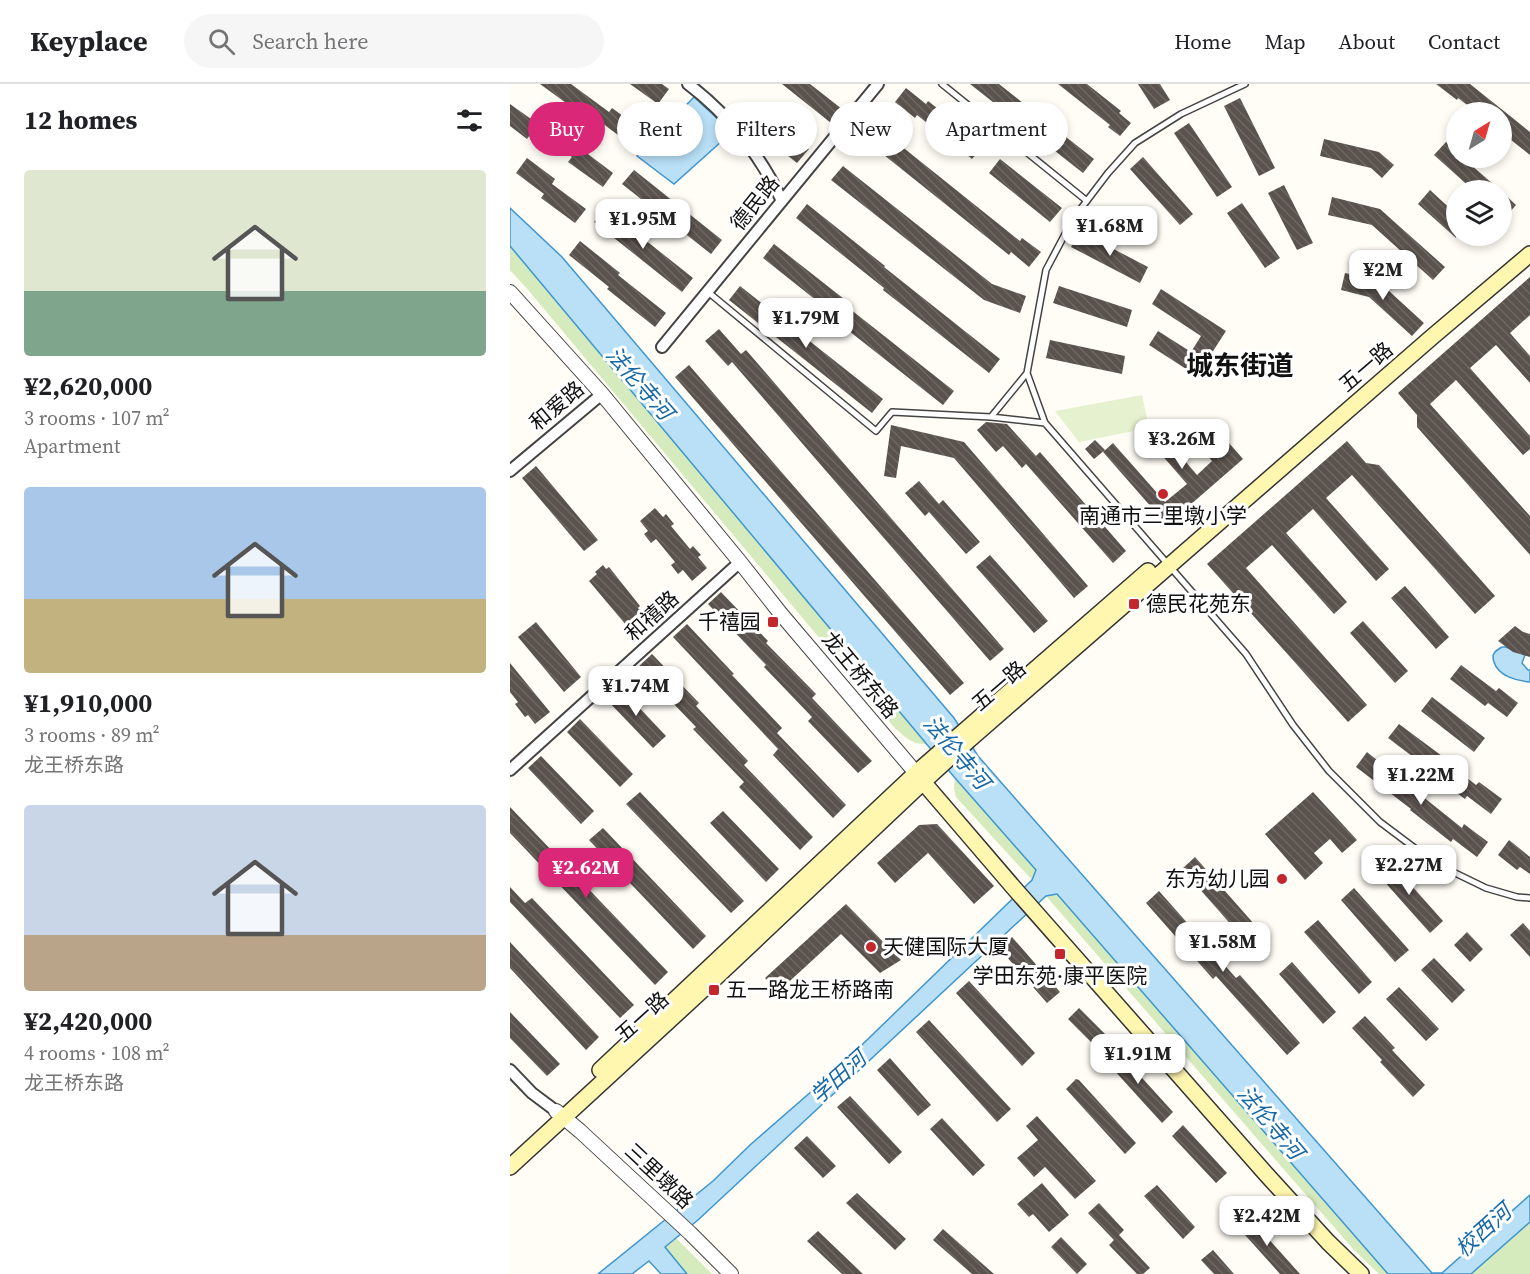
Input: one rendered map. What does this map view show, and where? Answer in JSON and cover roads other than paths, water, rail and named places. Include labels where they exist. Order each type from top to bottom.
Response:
[{"type":"main road","name":"五一路","points":[[510,1167],[560,1114],[919,778],[1530,242]]},
{"type":"main road","name":"五一路","points":[[1166,562],[1530,254]]},
{"type":"main road","name":"龙王桥东路","points":[[919,778],[1258,1165],[1328,1242],[1361,1274]]},
{"type":"main road","name":"五一路","points":[[510,1155],[560,1114]]},
{"type":"main road","name":"龙王桥东路","points":[[1328,1242],[1351,1274]]},
{"type":"street","points":[[688,84],[703,95],[734,128],[763,165],[782,201]]},
{"type":"street","name":"德民路","points":[[662,347],[878,84]]},
{"type":"street","name":"龙王桥东路","points":[[510,292],[602,394],[781,614],[919,778]]},
{"type":"street","name":"和爱路","points":[[510,471],[602,394]]},
{"type":"street","name":"和禧路","points":[[510,770],[740,562]]},
{"type":"street","points":[[510,1070],[532,1093],[560,1114]]},
{"type":"street","name":"三里墩路","points":[[560,1114],[690,1233],[731,1274]]},
{"type":"lane","points":[[942,84],[1087,201]]},
{"type":"lane","points":[[991,417],[1027,373],[1046,270],[1073,219],[1135,143],[1181,114],[1245,84]]},
{"type":"lane","points":[[708,292],[876,431],[892,412],[991,417],[1046,423]]},
{"type":"lane","points":[[1027,373],[1046,423],[1246,654],[1293,725],[1329,771],[1380,822],[1451,872],[1486,888],[1517,897],[1530,898]]},
{"type":"water","points":[[694,97],[699,102],[689,102]]},
{"type":"water","points":[[703,105],[715,116],[715,147],[674,184],[637,156],[703,156]]},
{"type":"water","points":[[510,208],[562,257],[954,718],[978,756],[1432,1273],[1442,1273],[1530,1195],[1530,1222],[1471,1274],[1388,1274],[1057,894],[1046,896],[698,1220],[665,1247],[687,1274],[661,1274],[649,1261],[632,1274],[598,1274],[713,1181],[750,1145],[836,1070],[1032,880],[1036,870],[955,778],[510,246]]},
{"type":"water","points":[[1502,647],[1525,655],[1522,663],[1530,670],[1530,682],[1509,677],[1499,671],[1493,655]]},
{"type":"place","name":"南通市三里墩小学","points":[[1163,494]]},
{"type":"place","name":"德民花苑东","points":[[1134,604]]},
{"type":"place","name":"千禧园","points":[[773,622]]},
{"type":"place","name":"东方幼儿园","points":[[1282,879]]},
{"type":"place","name":"天健国际大厦","points":[[871,947]]},
{"type":"place","name":"学田东苑·康平医院","points":[[1060,954]]},
{"type":"place","name":"五一路龙王桥路南","points":[[714,990]]},
{"type":"district","name":"城东街道","points":[[1240,366]]},
{"type":"water label","name":"法伦寺河","points":[[640,383]]},
{"type":"water label","name":"法伦寺河","points":[[957,752]]},
{"type":"water label","name":"学田河","points":[[838,1077]]},
{"type":"water label","name":"法伦寺河","points":[[1271,1122]]},
{"type":"water label","name":"校西河","points":[[1483,1230]]}]
